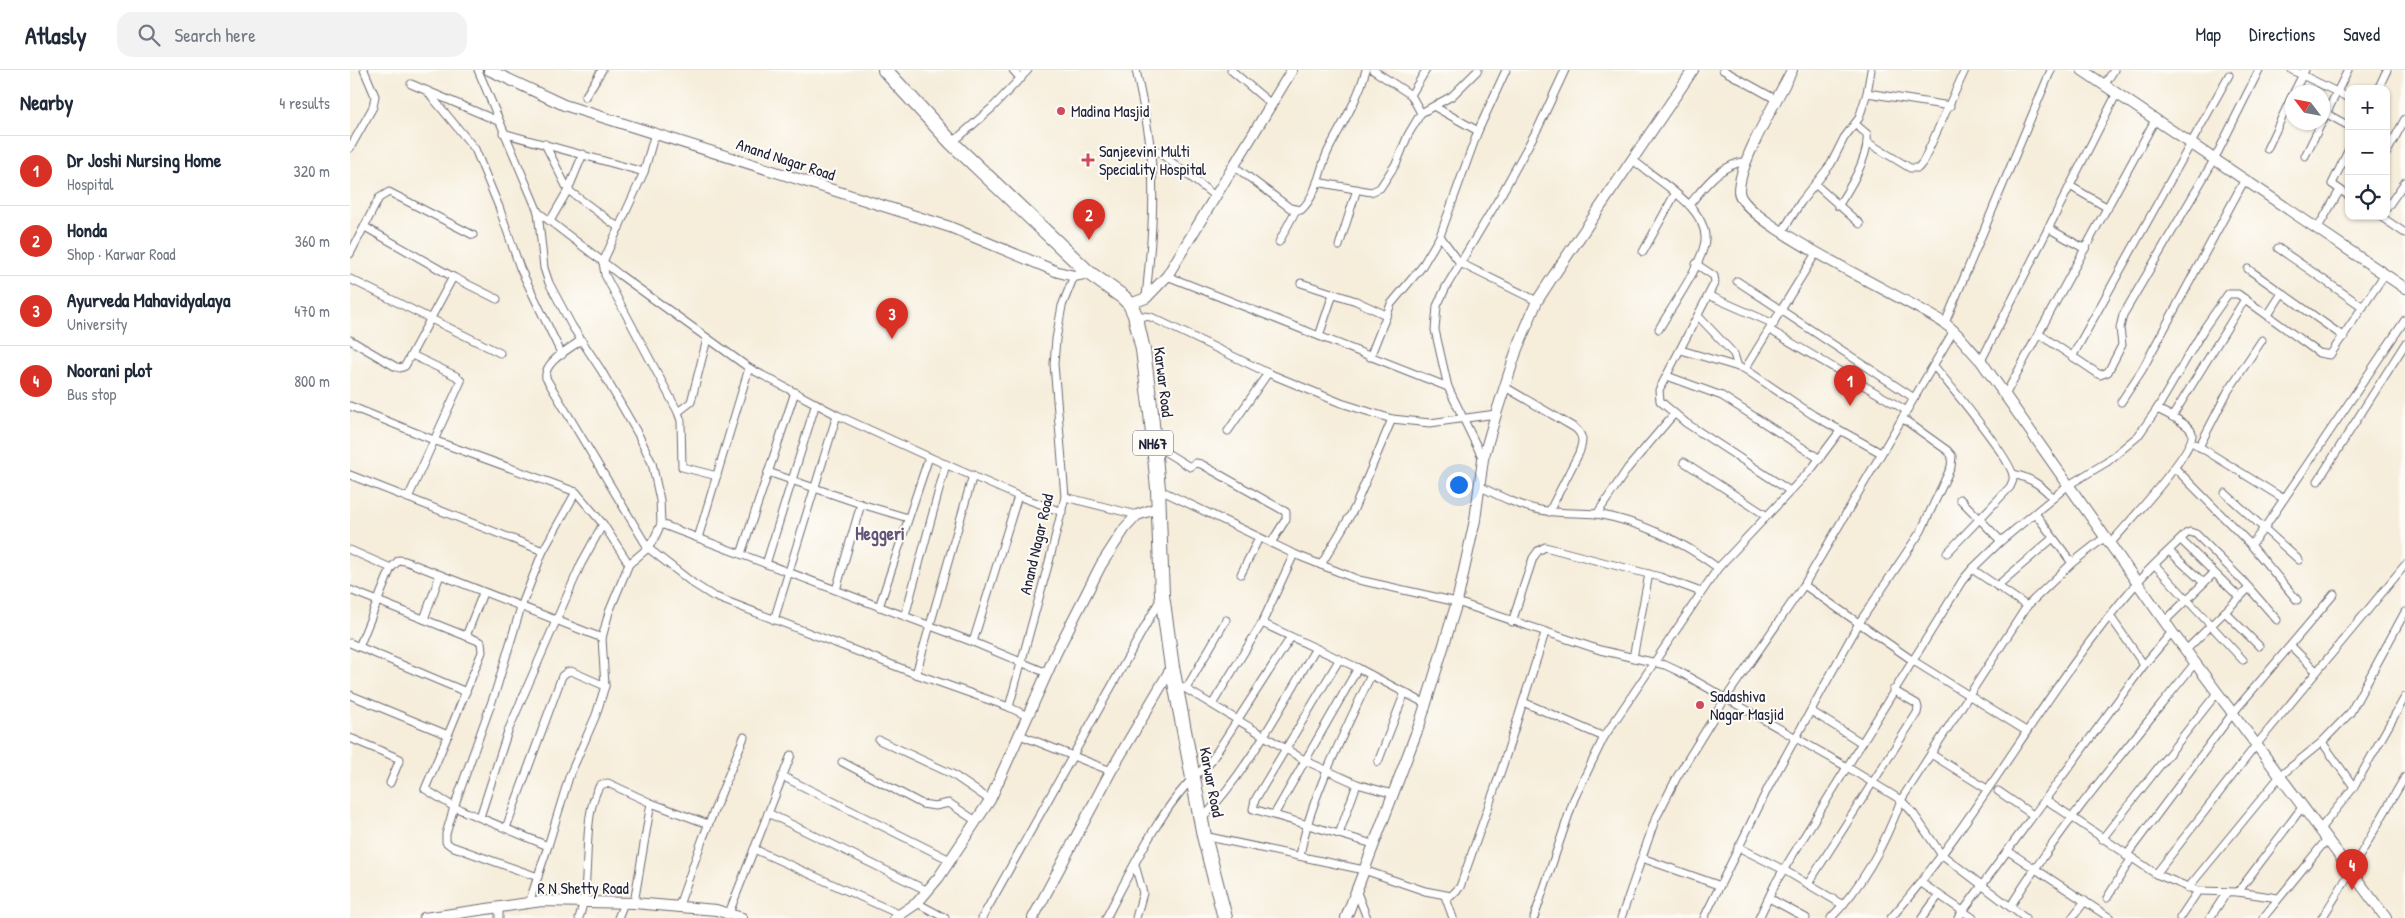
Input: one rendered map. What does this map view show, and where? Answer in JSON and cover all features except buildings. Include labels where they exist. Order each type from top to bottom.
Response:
[{"type":"highway","points":[[885,70],[952,143],[1089,274],[1132,309]]},
{"type":"highway","name":"Karwar Road","points":[[1132,309],[1143,350],[1158,489],[1162,595],[1172,667],[1181,685],[1192,776],[1204,836],[1225,918]]},
{"type":"street","points":[[350,148],[373,106],[375,96],[364,70]]},
{"type":"street","points":[[478,70],[538,212],[544,268],[554,292],[629,418],[652,463],[660,500],[661,524],[645,550],[631,563],[619,584],[602,638],[605,686],[596,715],[569,777],[529,903]]},
{"type":"street","name":"Anand Nagar Road","points":[[489,70],[564,105],[950,227],[1074,276],[1089,274]]},
{"type":"street","points":[[585,97],[602,70]]},
{"type":"street","points":[[1013,70],[1021,79]]},
{"type":"street","points":[[952,143],[993,107],[1028,70]]},
{"type":"street","points":[[1136,70],[1150,145],[1152,204],[1146,298]]},
{"type":"street","points":[[1231,70],[1271,104]]},
{"type":"street","points":[[1291,70],[1167,276],[1146,298],[1132,309],[1268,374],[1341,403],[1392,419],[1430,423],[1496,414]]},
{"type":"street","points":[[1234,166],[1296,210],[1301,210],[1307,205],[1329,150],[1347,119],[1361,89],[1366,70]]},
{"type":"street","points":[[1373,70],[1411,95],[1421,113]]},
{"type":"street","points":[[1411,95],[1426,70]]},
{"type":"street","points":[[1317,182],[1371,192],[1380,188],[1397,162],[1408,135],[1421,113],[1452,96],[1478,70]]},
{"type":"street","points":[[1370,357],[1390,304],[1421,268],[1440,236],[1478,131],[1506,70]]},
{"type":"street","points":[[1483,459],[1448,387],[1434,320],[1437,306],[1460,262],[1501,195],[1539,126],[1566,70]]},
{"type":"street","points":[[1346,918],[1426,704],[1457,602],[1475,520],[1483,459],[1517,350],[1538,301],[1694,70]]},
{"type":"street","points":[[1723,70],[1777,100]]},
{"type":"street","points":[[1792,70],[1747,161],[1740,181],[1739,192],[1741,201],[1782,232],[1816,253],[1945,323],[1981,361],[2004,397],[2172,632],[2386,918]]},
{"type":"street","points":[[1782,232],[1831,164],[1844,138],[1855,124],[1867,93],[1870,70]]},
{"type":"street","points":[[1867,142],[1910,168],[1918,168],[1924,162],[1965,70]]},
{"type":"street","points":[[1945,323],[2051,70]]},
{"type":"street","points":[[2082,70],[2405,288]]},
{"type":"street","points":[[2105,84],[2114,70]]},
{"type":"street","points":[[2038,334],[2100,375],[2108,372],[2122,345],[2120,328],[2123,315],[2214,160],[2259,70]]},
{"type":"street","points":[[2292,70],[2304,72],[2345,96]]},
{"type":"street","points":[[2330,107],[2348,70]]},
{"type":"street","points":[[2380,85],[2387,70]]},
{"type":"street","points":[[2298,85],[2304,72]]},
{"type":"street","points":[[2072,357],[2230,75]]},
{"type":"street","points":[[411,84],[498,121]]},
{"type":"street","points":[[427,91],[475,149],[499,206],[520,268],[562,355]]},
{"type":"street","points":[[1867,93],[1950,106]]},
{"type":"street","points":[[1981,361],[2117,93]]},
{"type":"street","points":[[1435,106],[1478,131]]},
{"type":"street","points":[[2267,149],[2285,111]]},
{"type":"street","points":[[2330,116],[2345,124]]},
{"type":"street","points":[[2390,147],[2405,119]]},
{"type":"street","points":[[2004,397],[2156,120]]},
{"type":"street","points":[[1838,206],[1856,177],[1867,142],[1867,134],[1855,124]]},
{"type":"street","points":[[2305,156],[2319,130]]},
{"type":"street","points":[[503,133],[644,172]]},
{"type":"street","points":[[654,133],[644,172],[603,262],[610,285],[678,412],[681,421],[682,468],[716,476]]},
{"type":"street","points":[[545,144],[568,190],[618,228]]},
{"type":"street","points":[[1150,145],[1216,196]]},
{"type":"street","points":[[550,221],[568,190],[583,154]]},
{"type":"street","points":[[2345,157],[2332,184],[2345,193]]},
{"type":"street","points":[[1633,160],[1689,205],[1700,220],[1704,232],[1705,242],[1696,264],[1659,329]]},
{"type":"street","points":[[1689,205],[1719,171],[1736,162],[1747,161]]},
{"type":"street","points":[[2121,402],[2142,370],[2244,181]]},
{"type":"street","points":[[2390,205],[2402,193],[2405,182]]},
{"type":"street","points":[[1815,184],[1860,224]]},
{"type":"street","points":[[2070,186],[2108,208]]},
{"type":"street","points":[[1339,246],[1357,189]]},
{"type":"street","points":[[2318,229],[2340,190]]},
{"type":"street","points":[[350,254],[379,198],[389,192],[473,236]]},
{"type":"street","points":[[1643,252],[1675,194]]},
{"type":"street","points":[[1279,242],[1296,210]]},
{"type":"street","points":[[538,212],[603,262],[749,368],[837,414],[929,457],[1018,496],[1062,512]]},
{"type":"street","points":[[2386,220],[2405,233]]},
{"type":"street","points":[[365,227],[453,277],[497,298]]},
{"type":"street","points":[[2048,228],[2085,250]]},
{"type":"street","points":[[1440,236],[1460,262],[1538,301]]},
{"type":"street","points":[[2278,248],[2363,307]]},
{"type":"street","points":[[1741,368],[1772,327],[1816,253]]},
{"type":"street","points":[[1696,264],[1715,279],[1710,296],[1659,390],[1658,396],[1660,401],[1674,414],[1790,491]]},
{"type":"street","points":[[2248,269],[2344,336]]},
{"type":"street","points":[[1759,918],[1784,870],[1912,660],[1972,569],[2001,541],[2067,486],[2124,449],[2138,436],[2223,299],[2232,292],[2245,299],[2324,355],[2330,355],[2385,274]]},
{"type":"street","name":"Anand Nagar Road","points":[[1009,707],[1065,497],[1054,364],[1062,306],[1074,276]]},
{"type":"street","points":[[1167,276],[1448,387]]},
{"type":"street","points":[[350,340],[400,368],[405,366],[453,277]]},
{"type":"street","points":[[350,279],[500,353]]},
{"type":"street","points":[[1737,281],[1914,398]]},
{"type":"street","points":[[1301,283],[1356,301],[1386,315]]},
{"type":"street","points":[[2268,315],[2282,293]]},
{"type":"street","points":[[1319,336],[1333,294]]},
{"type":"street","points":[[1710,296],[1772,327],[1907,411]]},
{"type":"street","points":[[2172,417],[2245,299]]},
{"type":"street","points":[[1699,317],[1734,354],[1741,368]]},
{"type":"street","points":[[2251,545],[2265,528],[2405,320]]},
{"type":"street","points":[[1621,918],[1656,820],[1677,777],[1725,699],[1804,585],[1953,332]]},
{"type":"street","points":[[678,412],[687,406],[693,396],[708,339]]},
{"type":"street","points":[[581,340],[547,368],[546,378],[645,550],[713,596],[916,674],[1009,707],[1027,716]]},
{"type":"street","points":[[2199,447],[2228,391],[2262,340]]},
{"type":"street","points":[[2318,481],[2405,344]]},
{"type":"street","points":[[1681,350],[1741,368],[1840,431],[1880,453]]},
{"type":"street","points":[[408,498],[436,441],[461,381],[456,376],[412,354]]},
{"type":"street","points":[[1934,366],[1989,437],[2014,474],[2010,487],[1947,553]]},
{"type":"street","points":[[698,538],[749,368]]},
{"type":"street","points":[[1228,431],[1268,374]]},
{"type":"street","points":[[1667,376],[1729,400],[1820,459]]},
{"type":"street","points":[[1505,387],[1575,428],[1582,436],[1583,442],[1579,453],[1549,512]]},
{"type":"street","points":[[742,554],[795,392]]},
{"type":"street","points":[[766,564],[816,403]]},
{"type":"street","points":[[350,406],[436,441],[576,492],[603,524],[631,563]]},
{"type":"street","points":[[1831,918],[1843,906],[1873,865],[1889,835],[1901,800],[1968,694],[2027,606],[2072,563],[2107,541],[2176,468],[2190,442],[2192,433],[2189,428],[2157,408]]},
{"type":"street","points":[[774,620],[790,573],[837,414]]},
{"type":"street","points":[[1597,514],[1628,468],[1674,414]]},
{"type":"street","points":[[1704,918],[1718,885],[1859,623],[1921,531],[1953,460],[1948,451],[1902,418]]},
{"type":"street","points":[[1321,565],[1354,509],[1392,419]]},
{"type":"street","points":[[1534,918],[1574,799],[1604,737],[1718,568],[1820,459],[1840,431]]},
{"type":"street","points":[[2190,442],[2284,499]]},
{"type":"street","points":[[1153,445],[1190,467],[1196,463],[1201,464],[1286,512],[1286,519],[1271,543]]},
{"type":"street","points":[[879,606],[929,457]]},
{"type":"street","points":[[1684,462],[1767,516]]},
{"type":"street","points":[[905,616],[946,464]]},
{"type":"street","points":[[2176,468],[2251,545],[2297,600]]},
{"type":"street","points":[[768,472],[908,518]]},
{"type":"street","points":[[2014,474],[2037,482],[2053,498]]},
{"type":"street","points":[[350,475],[543,551]]},
{"type":"street","points":[[916,674],[973,475]]},
{"type":"street","points":[[1479,486],[1527,508],[1549,512],[1597,514],[1656,532],[1696,552],[1718,568]]},
{"type":"street","points":[[1158,489],[1294,554],[1359,580],[1457,602],[1544,633],[1678,671],[1847,767],[1901,800],[1913,812],[1941,854],[2025,918]]},
{"type":"street","points":[[538,877],[448,845],[446,834],[496,690],[521,608],[543,551],[576,492]]},
{"type":"street","points":[[2225,493],[2298,560]]},
{"type":"street","points":[[973,642],[1018,496]]},
{"type":"street","points":[[1065,497],[1137,515]]},
{"type":"street","points":[[1960,499],[2001,541]]},
{"type":"street","points":[[836,590],[861,504]]},
{"type":"street","points":[[754,849],[898,917],[917,903],[950,860],[990,800],[1047,673],[1101,565],[1125,528],[1137,515],[1158,508]]},
{"type":"street","points":[[2035,513],[2072,563]]},
{"type":"street","points":[[480,818],[508,731],[556,620],[603,524]]},
{"type":"street","points":[[661,524],[973,642],[1047,673]]},
{"type":"street","points":[[1891,918],[1941,854],[2026,731],[2110,616],[2137,583],[2190,532],[2196,534],[2249,588],[2277,620]]},
{"type":"street","points":[[1241,574],[1259,538]]},
{"type":"street","points":[[1997,586],[2053,538]]},
{"type":"street","points":[[2181,540],[2240,598]]},
{"type":"street","points":[[1512,622],[1534,558],[1538,550],[1545,547],[1649,574],[1701,592]]},
{"type":"street","points":[[350,550],[391,568]]},
{"type":"street","points":[[2169,551],[2204,583]]},
{"type":"street","points":[[1213,703],[1262,623],[1294,554]]},
{"type":"street","points":[[359,647],[391,568],[399,560],[405,560],[521,608],[602,638]]},
{"type":"street","points":[[2155,565],[2243,660]]},
{"type":"street","points":[[2156,874],[2257,744],[2405,565]]},
{"type":"street","points":[[1972,569],[2027,606]]},
{"type":"street","points":[[2165,621],[2214,572]]},
{"type":"street","points":[[1633,658],[1649,574]]},
{"type":"street","points":[[424,619],[440,575]]},
{"type":"street","points":[[1804,585],[1912,660],[2026,731]]},
{"type":"street","points":[[2186,650],[2249,588]]},
{"type":"street","points":[[350,590],[481,642],[483,646],[466,692],[425,789],[454,807],[548,846]]},
{"type":"street","points":[[466,636],[483,592]]},
{"type":"street","points":[[2107,898],[2129,857],[2233,712],[2334,594]]},
{"type":"street","points":[[982,918],[1162,595]]},
{"type":"street","points":[[2225,612],[2259,646]]},
{"type":"street","points":[[2188,888],[2280,776],[2322,742],[2350,713],[2404,614]]},
{"type":"street","points":[[2110,616],[2144,665]]},
{"type":"street","points":[[1226,620],[1181,685],[1213,703],[1238,721],[1286,750],[1327,772],[1357,784],[1393,794]]},
{"type":"street","points":[[1262,623],[1358,668],[1426,704]]},
{"type":"street","points":[[1958,918],[2144,665],[2172,632]]},
{"type":"street","points":[[1204,836],[1364,870],[1445,896],[1451,896],[1460,887],[1523,702],[1544,633]]},
{"type":"street","points":[[1106,918],[1175,797],[1192,776],[1209,764],[1292,637]]},
{"type":"street","points":[[350,643],[466,692]]},
{"type":"street","points":[[2291,646],[2316,671]]},
{"type":"street","points":[[1201,820],[1216,804],[1263,736],[1316,648]]},
{"type":"street","points":[[1339,660],[1253,805],[1256,811],[1373,844]]},
{"type":"street","points":[[2010,907],[2035,867],[2071,817],[2195,663]]},
{"type":"street","points":[[1032,918],[1111,771],[1172,667]]},
{"type":"street","points":[[1274,815],[1358,668]]},
{"type":"street","points":[[506,828],[562,676],[566,672],[571,672],[605,686]]},
{"type":"street","points":[[1300,856],[1308,825],[1327,772],[1371,675]]},
{"type":"street","points":[[1808,884],[1918,708],[1916,704],[1894,690]]},
{"type":"street","points":[[1378,762],[1405,692]]},
{"type":"street","points":[[2102,839],[2217,693]]},
{"type":"street","points":[[350,694],[448,734]]},
{"type":"street","points":[[2320,829],[2354,786],[2405,697]]},
{"type":"street","points":[[1523,702],[1604,737]]},
{"type":"street","points":[[1811,711],[1862,743]]},
{"type":"street","points":[[1020,735],[1071,757],[1111,771]]},
{"type":"street","points":[[678,908],[708,824],[744,737]]},
{"type":"street","points":[[350,738],[400,759],[390,783]]},
{"type":"street","points":[[879,740],[952,774],[990,800]]},
{"type":"street","points":[[2322,742],[2354,786]]},
{"type":"street","points":[[1930,754],[1987,789]]},
{"type":"street","points":[[729,913],[791,755]]},
{"type":"street","points":[[842,762],[922,804],[935,806],[949,803],[976,821]]},
{"type":"street","points":[[782,776],[950,860]]},
{"type":"street","points":[[2322,918],[2352,872],[2373,830],[2405,777]]},
{"type":"street","points":[[579,918],[585,902],[589,830],[600,784],[608,783],[651,803],[708,824]]},
{"type":"street","points":[[1339,834],[1357,784]]},
{"type":"street","points":[[1998,791],[2032,815]]},
{"type":"street","points":[[2044,799],[2156,874],[2188,888],[2198,891],[2238,892],[2278,898]]},
{"type":"street","points":[[618,918],[629,903],[651,803]]},
{"type":"street","points":[[2238,892],[2303,806]]},
{"type":"street","points":[[768,813],[928,891]]},
{"type":"street","points":[[2263,918],[2327,839]]},
{"type":"street","points":[[1738,847],[1784,870],[1843,906]]},
{"type":"street","points":[[2008,850],[2110,918]]},
{"type":"street","points":[[1642,858],[1718,885]]},
{"type":"street","points":[[1135,865],[1143,893],[1136,918]]},
{"type":"street","points":[[1920,882],[1973,918]]},
{"type":"street","points":[[1356,890],[1366,918]]},
{"type":"street","points":[[2180,918],[2198,891]]},
{"type":"street","points":[[2210,918],[2227,892]]},
{"type":"street","points":[[1922,918],[1939,895]]},
{"type":"street","points":[[1445,896],[1453,918]]},
{"type":"street","points":[[1769,898],[1806,918]]},
{"type":"street","name":"R N Shetty Road","points":[[424,918],[542,901],[629,903],[716,910],[742,918]]},
{"type":"street","points":[[2072,918],[2085,901]]},
{"type":"street","points":[[917,903],[936,916],[945,918]]},
{"type":"street","points":[[499,907],[499,918]]},
{"type":"place","name":"Madina Masjid","points":[[1061,111]]},
{"type":"place","name":"Sanjeevini Multi Speciality Hospital","points":[[1088,160]]},
{"type":"place","name":"Honda","points":[[1089,240]]},
{"type":"place","name":"Ayurveda Mahavidyalaya","points":[[892,339]]},
{"type":"place","name":"Dr Joshi Nursing Home","points":[[1850,406]]},
{"type":"place","name":"Sadashiva Nagar Masjid","points":[[1700,705]]},
{"type":"place","name":"Noorani plot","points":[[2352,890]]},
{"type":"district","name":"Heggeri","points":[[880,533]]}]
